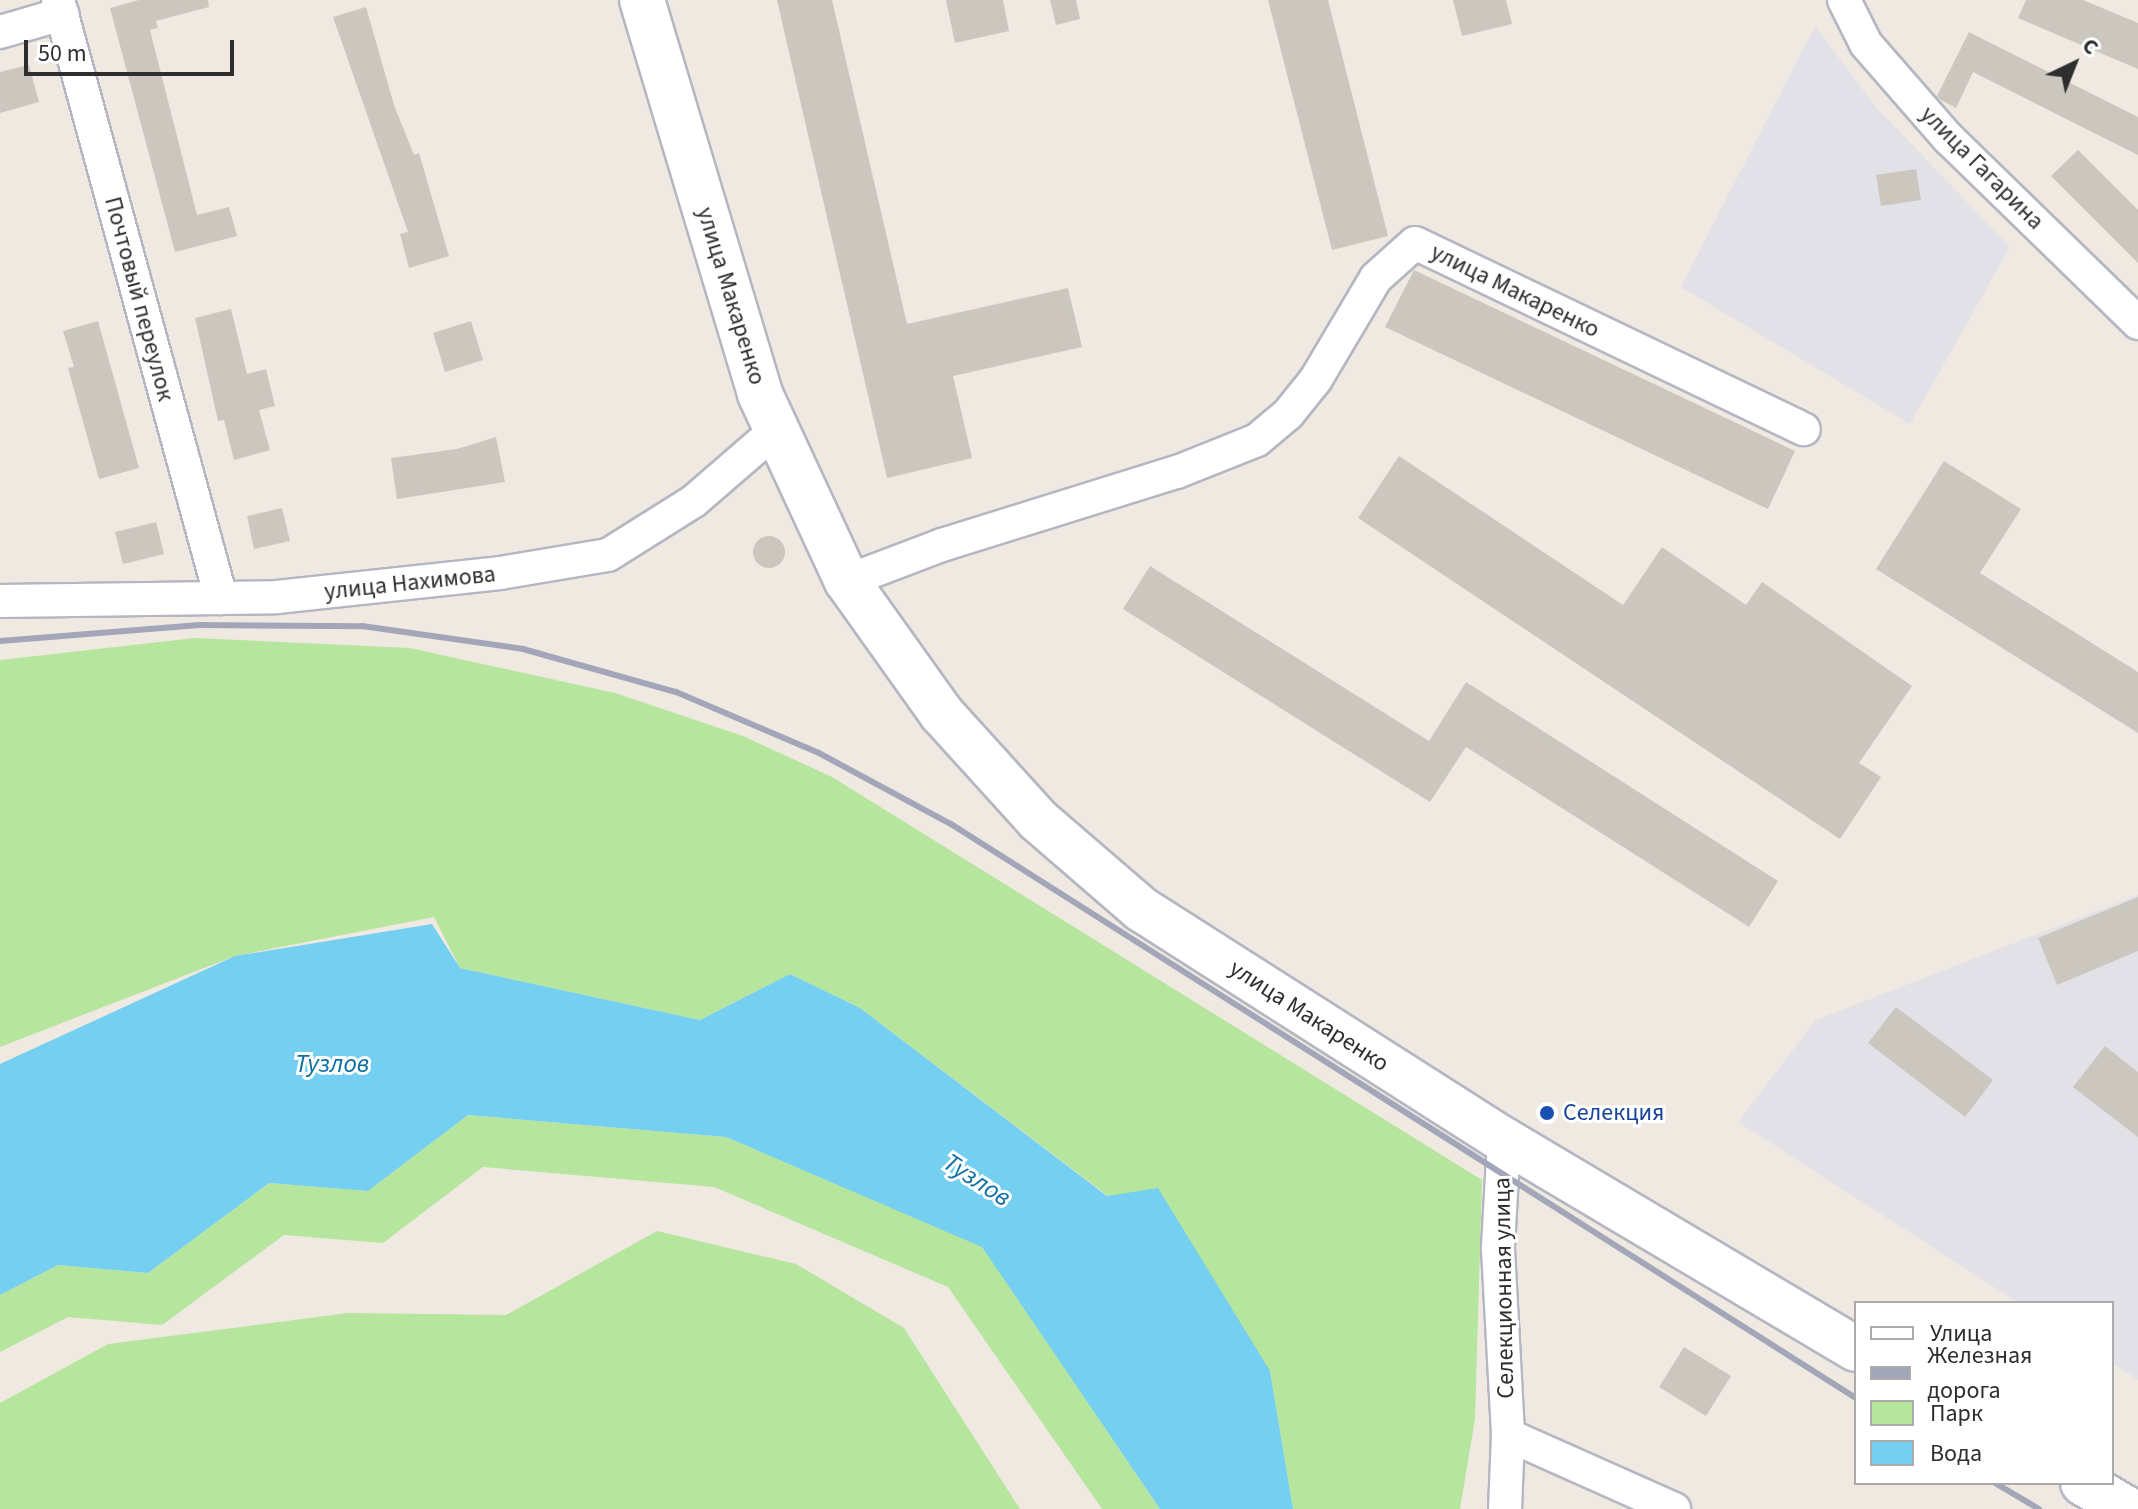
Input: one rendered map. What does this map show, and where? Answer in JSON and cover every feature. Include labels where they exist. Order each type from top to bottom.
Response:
[{"type":"main road","name":"улица Макаренко","points":[[642,0],[760,394],[847,581],[942,714],[1038,820],[1141,909],[1504,1140],[1854,1348]]},
{"type":"main road","points":[[2086,1485],[2127,1509]]},
{"type":"street","name":"улица Гагарина","points":[[1844,0],[1866,44],[1949,139],[2138,323]]},
{"type":"street","points":[[0,32],[60,7]]},
{"type":"street","name":"Почтовый переулок","points":[[60,7],[221,598]]},
{"type":"street","name":"улица Макаренко","points":[[847,581],[942,545],[1177,472],[1257,440],[1288,414],[1316,379],[1376,278],[1415,243],[1804,429]]},
{"type":"street","name":"улица Нахимова","points":[[0,601],[277,597],[500,573],[608,555],[694,501],[776,430]]},
{"type":"street","name":"Селекционная улица","points":[[1504,1140],[1498,1249],[1508,1435],[1505,1509]]},
{"type":"street","points":[[1508,1435],[1674,1509]]},
{"type":"shaded area","points":[[1815,26],[1874,105],[2010,247],[1910,424],[1681,287]]},
{"type":"shaded area","points":[[2138,895],[2138,1380],[2114,1364],[2114,1301],[2016,1301],[1738,1122],[1816,1020]]},
{"type":"green space","points":[[195,638],[410,648],[615,693],[743,736],[832,777],[1482,1180],[1475,1419],[1460,1509],[1293,1509],[1270,1371],[1108,1196],[860,1008],[790,974],[700,1020],[460,968],[434,917],[235,956],[0,1047],[0,660]]},
{"type":"green space","points":[[468,1115],[726,1137],[982,1246],[1160,1509],[1102,1509],[948,1287],[714,1187],[483,1167],[383,1243],[284,1235],[162,1325],[68,1317],[0,1352],[0,1295],[58,1265],[148,1273],[269,1183],[368,1191]]},
{"type":"green space","points":[[657,1231],[796,1264],[904,1328],[1020,1509],[0,1509],[0,1403],[108,1344],[348,1313],[506,1315]]},
{"type":"water","name":"Тузлов","points":[[432,924],[460,968],[700,1020],[790,974],[860,1008],[1107,1196],[1158,1188],[1270,1371],[1293,1509],[1160,1509],[982,1247],[726,1137],[468,1115],[368,1191],[269,1183],[148,1273],[58,1265],[0,1295],[0,1064],[235,956]]},
{"type":"building","points":[[139,0],[208,0],[209,7],[156,21],[158,28],[150,30],[197,215],[229,207],[237,236],[175,252],[110,8]]},
{"type":"building","points":[[777,0],[832,0],[907,324],[1068,288],[1082,347],[953,376],[972,458],[887,478]]},
{"type":"building","points":[[946,0],[1003,0],[1009,31],[955,43]]},
{"type":"building","points":[[1050,0],[1076,0],[1080,19],[1056,25]]},
{"type":"building","points":[[1268,0],[1328,0],[1388,236],[1332,250]]},
{"type":"building","points":[[1453,0],[1506,0],[1512,24],[1462,36]]},
{"type":"building","points":[[2026,0],[2083,0],[2138,23],[2138,69],[2018,18]]},
{"type":"building","points":[[366,7],[394,105],[414,155],[419,153],[449,256],[409,268],[400,234],[408,232],[333,17]]},
{"type":"building","points":[[1969,32],[2138,117],[2138,155],[1973,72],[1956,108],[1941,100],[1937,96]]},
{"type":"building","points":[[29,65],[39,102],[0,113],[0,72]]},
{"type":"building","points":[[2078,150],[2138,210],[2138,263],[2051,176]]},
{"type":"building","points":[[1916,169],[1921,200],[1881,206],[1876,175]]},
{"type":"building","points":[[1414,270],[1795,451],[1768,509],[1385,327]]},
{"type":"building","points":[[231,309],[247,374],[266,369],[275,406],[259,410],[270,450],[234,460],[224,420],[218,421],[195,318]]},
{"type":"building","points":[[98,321],[139,468],[99,479],[68,368],[74,367],[63,331]]},
{"type":"building","points":[[471,321],[483,360],[445,372],[433,333]]},
{"type":"building","points":[[496,437],[505,482],[397,499],[391,458],[457,449]]},
{"type":"building","points":[[1399,456],[1623,605],[1662,547],[1746,605],[1762,582],[1912,686],[1859,763],[1881,777],[1840,839],[1358,518]]},
{"type":"building","points":[[1944,461],[2021,509],[1980,573],[2138,672],[2138,733],[1876,569]]},
{"type":"building","points":[[282,508],[290,541],[254,549],[247,516]]},
{"type":"building","points":[[156,522],[164,554],[123,564],[115,532]]},
{"type":"building","points":[[769,536],[781,540],[785,552],[781,564],[769,568],[757,564],[753,552],[757,540]]},
{"type":"building","points":[[1150,566],[1429,741],[1466,682],[1778,881],[1749,927],[1466,747],[1430,802],[1123,609]]},
{"type":"building","points":[[2138,897],[2138,951],[2057,985],[2038,938]]},
{"type":"building","points":[[1896,1007],[1993,1080],[1965,1117],[1868,1043]]},
{"type":"building","points":[[2105,1046],[2138,1072],[2138,1137],[2073,1087]]},
{"type":"building","points":[[1684,1347],[1731,1376],[1706,1416],[1659,1387]]},
{"type":"railway","points":[[0,641],[199,625],[362,626],[523,649],[676,692],[819,753],[951,824],[1854,1397]]},
{"type":"railway","points":[[1998,1485],[2039,1509]]},
{"type":"place","name":"Селекция","points":[[1547,1113]]}]
